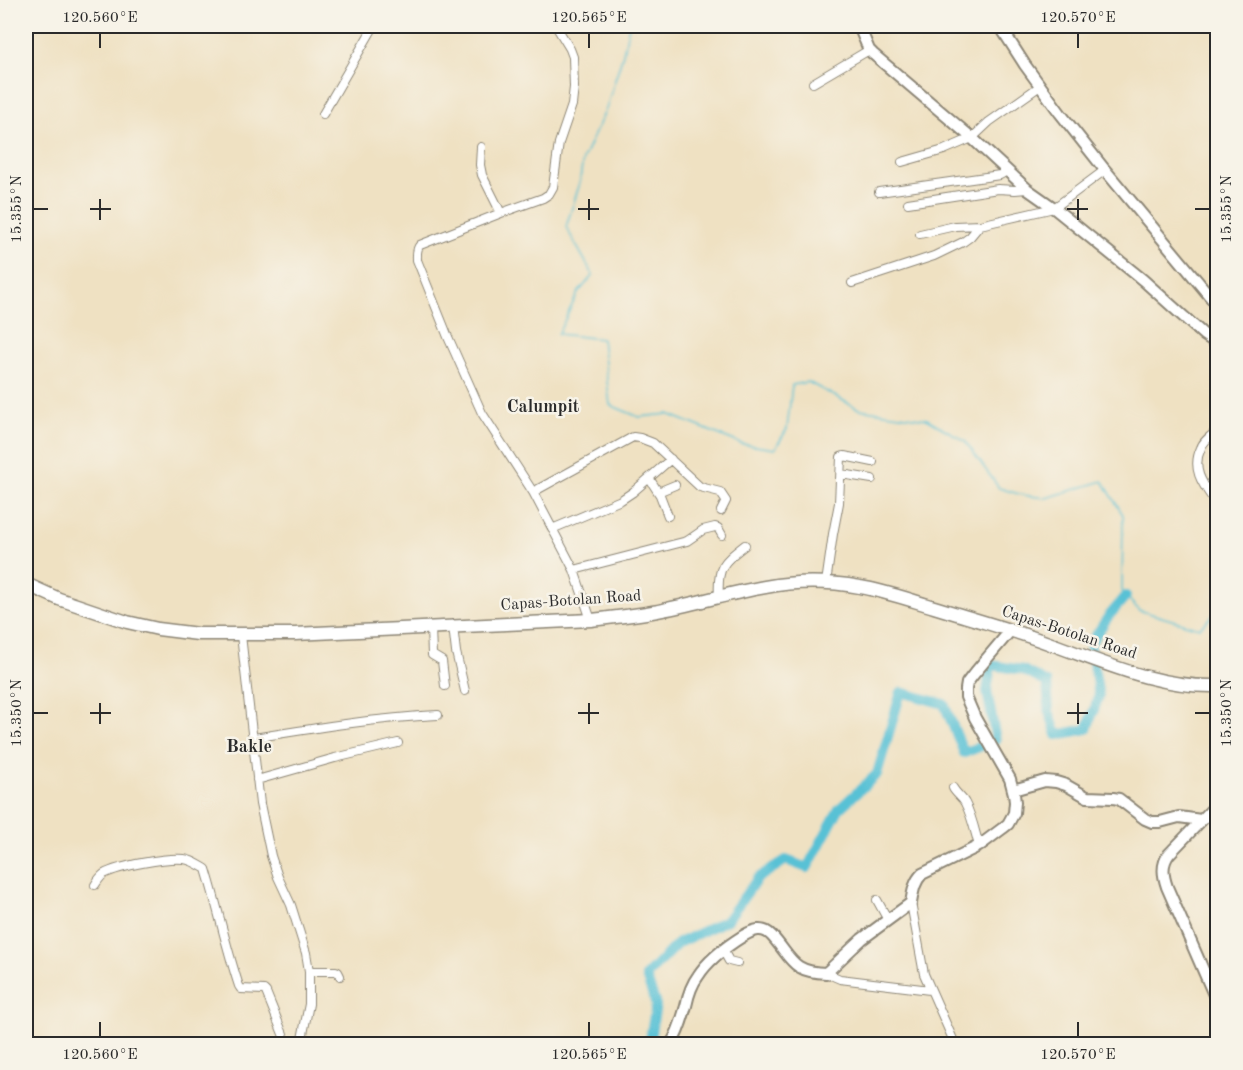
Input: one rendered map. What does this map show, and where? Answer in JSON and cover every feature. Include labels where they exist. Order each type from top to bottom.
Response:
[{"type":"main road","name":"Capas-Botolan Road","points":[[26,584],[59,599],[127,622],[198,634],[241,635],[591,620],[661,610],[766,586],[826,583],[863,587],[1168,682],[1218,686]]},
{"type":"street","points":[[323,114],[374,26]]},
{"type":"street","points":[[556,26],[573,57],[574,87],[572,105],[560,143],[553,187],[549,194],[420,245],[417,260],[482,412],[533,492],[574,570],[591,620]]},
{"type":"street","points":[[859,26],[869,50],[972,138],[1027,189],[1143,280],[1218,344]]},
{"type":"street","points":[[907,26],[910,29],[918,26]]},
{"type":"street","points":[[1000,26],[1040,86],[1105,170],[1218,306]]},
{"type":"street","points":[[813,83],[869,50]]},
{"type":"street","points":[[902,162],[944,150],[972,138],[989,122],[1040,86]]},
{"type":"street","points":[[481,147],[482,175],[501,213]]},
{"type":"street","points":[[920,234],[956,226],[980,225],[1054,208],[1105,170]]},
{"type":"street","points":[[879,192],[1000,175],[1006,171]]},
{"type":"street","points":[[908,203],[998,189],[1027,189]]},
{"type":"street","points":[[852,283],[934,256],[963,242],[980,225]]},
{"type":"street","points":[[1218,430],[1201,446],[1197,467],[1200,479],[1218,506]]},
{"type":"street","points":[[533,492],[633,437],[653,443],[700,487],[720,492],[726,501],[721,510]]},
{"type":"street","points":[[826,583],[839,503],[843,456],[873,462]]},
{"type":"street","points":[[552,529],[621,500],[671,459]]},
{"type":"street","points":[[841,474],[872,479]]},
{"type":"street","points":[[649,478],[668,516]]},
{"type":"street","points":[[658,492],[675,484]]},
{"type":"street","points":[[574,570],[687,541],[703,530],[715,526],[722,536]]},
{"type":"street","points":[[719,597],[718,581],[724,563],[729,556],[745,545]]},
{"type":"street","points":[[453,626],[456,652],[465,690]]},
{"type":"street","points":[[431,627],[432,655],[442,661],[445,686]]},
{"type":"street","points":[[955,1044],[924,974],[911,903],[915,884],[922,873],[979,846],[1003,828],[1012,818],[1015,802],[1010,779],[987,740],[966,697],[967,683],[1010,631]]},
{"type":"street","points":[[241,635],[260,804],[272,856],[291,905],[306,953],[309,971],[309,1004],[301,1044]]},
{"type":"street","points":[[253,738],[380,719],[438,715]]},
{"type":"street","points":[[257,780],[398,743]]},
{"type":"street","points":[[1013,790],[1045,782],[1056,782],[1087,797],[1119,800],[1152,822],[1179,817],[1201,820]]},
{"type":"street","points":[[953,788],[966,804],[979,846]]},
{"type":"street","points":[[1218,803],[1163,865],[1163,875],[1169,893],[1218,1004]]},
{"type":"street","points":[[95,885],[106,873],[167,859],[186,859],[206,869],[239,986],[241,989],[266,992],[286,1044]]},
{"type":"street","points":[[877,900],[888,920]]},
{"type":"street","points":[[826,973],[862,939],[911,903]]},
{"type":"street","points":[[671,1044],[678,1031],[695,980],[723,950],[755,930],[763,930],[770,934],[786,955],[802,969],[826,973],[840,979],[930,990]]},
{"type":"street","points":[[723,950],[729,962],[737,963]]},
{"type":"street","points":[[309,971],[336,971],[340,976]]},
{"type":"waterway","points":[[26,26],[48,26]]},
{"type":"waterway","points":[[629,26],[606,109],[583,159],[579,186],[566,227],[593,275],[578,293],[558,334],[602,339],[610,405],[639,417],[668,414],[742,444],[775,449],[787,429],[792,385],[808,382],[859,409],[927,419],[965,441],[999,488],[1022,495],[1046,498],[1103,481],[1123,515],[1122,591],[1138,610],[1199,628],[1218,611]]},
{"type":"waterway","points":[[649,1044],[656,1005],[646,976],[678,943],[727,920],[758,878],[786,860],[807,868],[839,809],[877,774],[901,692],[944,704],[964,753],[996,740],[987,691],[991,665],[1023,670],[1047,683],[1049,711],[1057,735],[1087,729],[1099,696],[1090,644],[1126,596]]},
{"type":"district","name":"Calumpit","points":[[543,407]]},
{"type":"district","name":"Bakle","points":[[249,747]]}]
